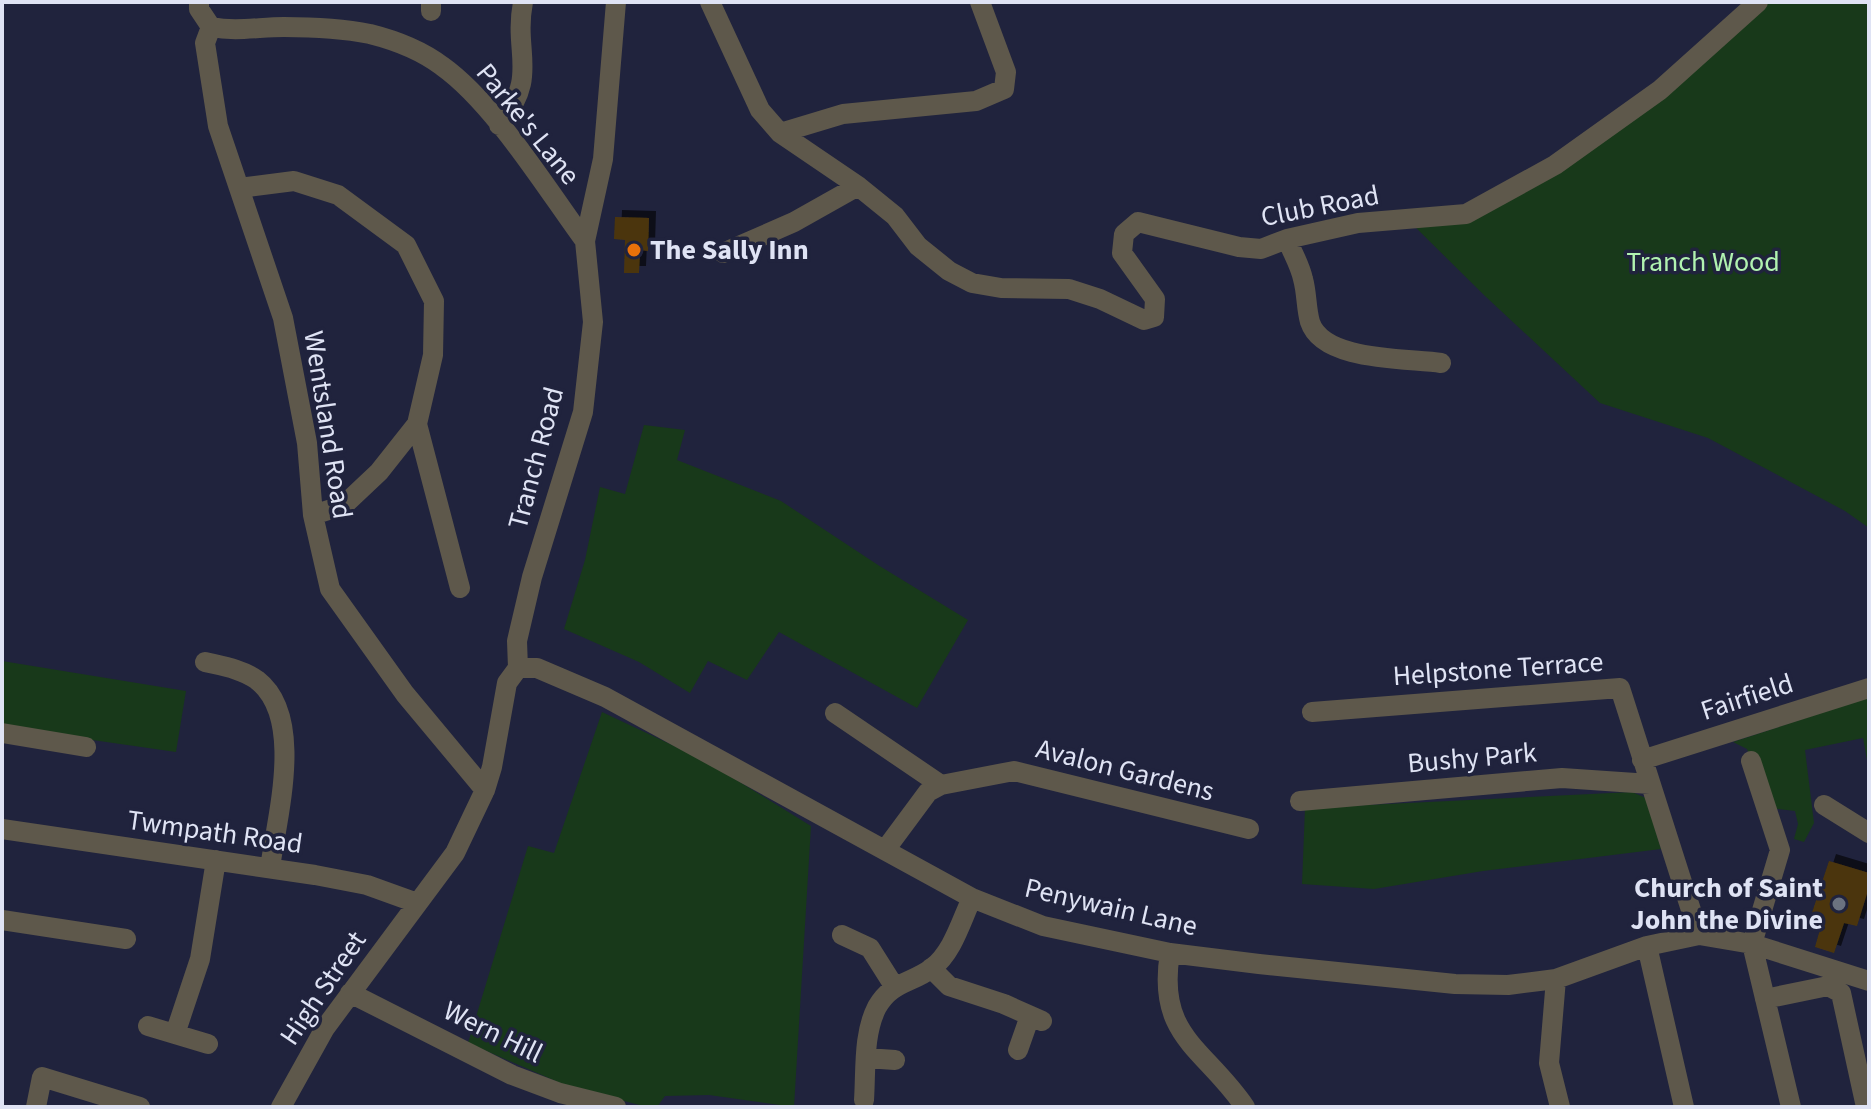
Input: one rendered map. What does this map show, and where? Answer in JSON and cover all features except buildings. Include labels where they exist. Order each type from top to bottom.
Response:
[{"type":"street","points":[[199,2],[199,9],[211,27]]},
{"type":"street","points":[[499,125],[513,108],[522,87],[524,63],[520,17],[523,2]]},
{"type":"street","name":"Tranch Road","points":[[417,903],[455,853],[485,790],[507,683],[518,668],[517,641],[532,577],[583,412],[593,322],[585,241],[603,159],[616,2]]},
{"type":"street","name":"Club Road","points":[[710,2],[760,110],[780,133],[858,186],[895,216],[918,246],[949,271],[972,283],[1001,288],[1069,289],[1100,299],[1144,320],[1154,317],[1155,299],[1122,253],[1124,234],[1138,222],[1239,247],[1261,249],[1287,239],[1358,223],[1466,214],[1555,165],[1660,90],[1758,2]]},
{"type":"street","points":[[780,133],[843,114],[976,101],[1004,89],[1006,72],[980,2]]},
{"type":"street","name":"Parke's Lane","points":[[211,27],[230,30],[285,27],[369,34],[411,48],[443,66],[475,95],[585,241]]},
{"type":"street","name":"Wentsland Road","points":[[211,27],[205,43],[218,126],[283,318],[307,443],[313,515],[330,589],[405,694],[485,790]]},
{"type":"street","points":[[239,188],[294,181],[338,195],[406,245],[434,301],[433,355],[417,424],[379,472],[344,505],[313,515]]},
{"type":"street","points":[[723,253],[794,222],[858,186]]},
{"type":"street","points":[[1287,239],[1303,277],[1311,325],[1323,339],[1360,355],[1441,363]]},
{"type":"street","points":[[417,424],[460,588]]},
{"type":"street","points":[[205,662],[234,669],[257,681],[273,698],[282,721],[286,744],[270,868]]},
{"type":"street","name":"Penywain Lane","points":[[518,668],[537,668],[605,697],[972,898],[1043,926],[1170,953],[1455,984],[1508,985],[1556,979],[1647,946],[1699,935]]},
{"type":"street","name":"Helpstone Terrace","points":[[1312,712],[1620,688],[1699,935]]},
{"type":"street","name":"Fairfield","points":[[1642,760],[1869,688]]},
{"type":"street","points":[[835,713],[941,785],[928,792],[885,850]]},
{"type":"street","points":[[2,733],[86,747]]},
{"type":"street","points":[[1751,761],[1780,850],[1752,944],[1791,1107]]},
{"type":"street","name":"Avalon Gardens","points":[[941,785],[1014,771],[1249,829]]},
{"type":"street","name":"Bushy Park","points":[[1300,801],[1562,778],[1650,784]]},
{"type":"street","points":[[1824,805],[1869,833]]},
{"type":"street","name":"Twmpath Road","points":[[2,829],[367,885],[417,903]]},
{"type":"street","points":[[175,1034],[200,959],[216,860]]},
{"type":"street","points":[[864,1100],[868,1033],[877,1008],[894,986],[931,968],[949,949],[972,898]]},
{"type":"street","name":"High Street","points":[[281,1107],[325,1028],[417,903]]},
{"type":"street","points":[[2,920],[126,939]]},
{"type":"street","points":[[842,935],[870,948],[894,986]]},
{"type":"street","points":[[1699,935],[1752,944],[1869,979]]},
{"type":"street","points":[[1647,946],[1684,1107]]},
{"type":"street","points":[[1170,953],[1166,976],[1179,1030],[1232,1088],[1245,1107]]},
{"type":"street","points":[[931,968],[949,986],[1004,1004],[1036,1019],[1018,1050]]},
{"type":"street","points":[[1556,979],[1549,1063],[1560,1107]]},
{"type":"street","points":[[1765,999],[1828,986],[1841,993],[1867,1106]]},
{"type":"street","name":"Wern Hill","points":[[350,993],[512,1075],[560,1093],[616,1107]]},
{"type":"street","points":[[148,1026],[208,1044]]},
{"type":"street","points":[[866,1058],[895,1060]]},
{"type":"street","points":[[36,1107],[42,1077],[140,1107]]},
{"type":"green space","name":"Tranch Wood","points":[[1758,2],[1869,2],[1869,528],[1845,511],[1708,438],[1600,403],[1407,219],[1466,214],[1555,165]]},
{"type":"green space","points":[[644,425],[685,430],[677,460],[781,501],[968,620],[917,708],[779,632],[747,680],[708,661],[690,693],[639,662],[564,629],[585,560],[600,487],[625,494]]},
{"type":"green space","points":[[2,661],[186,691],[176,752],[2,727]]},
{"type":"green space","points":[[1869,697],[1869,771],[1863,738],[1805,750],[1814,823],[1804,842],[1794,839],[1798,824],[1795,811],[1770,808],[1747,749],[1733,742]]},
{"type":"green space","points":[[602,712],[704,760],[811,826],[794,1107],[709,1095],[665,1096],[657,1107],[647,1107],[567,1086],[468,1043],[528,846],[554,853]]},
{"type":"green space","points":[[1632,792],[1646,798],[1661,849],[1483,871],[1374,889],[1302,884],[1305,808]]},
{"type":"place","name":"The Sally Inn","points":[[634,250]]},
{"type":"place","name":"Church of Saint John the Divine","points":[[1839,904]]}]
